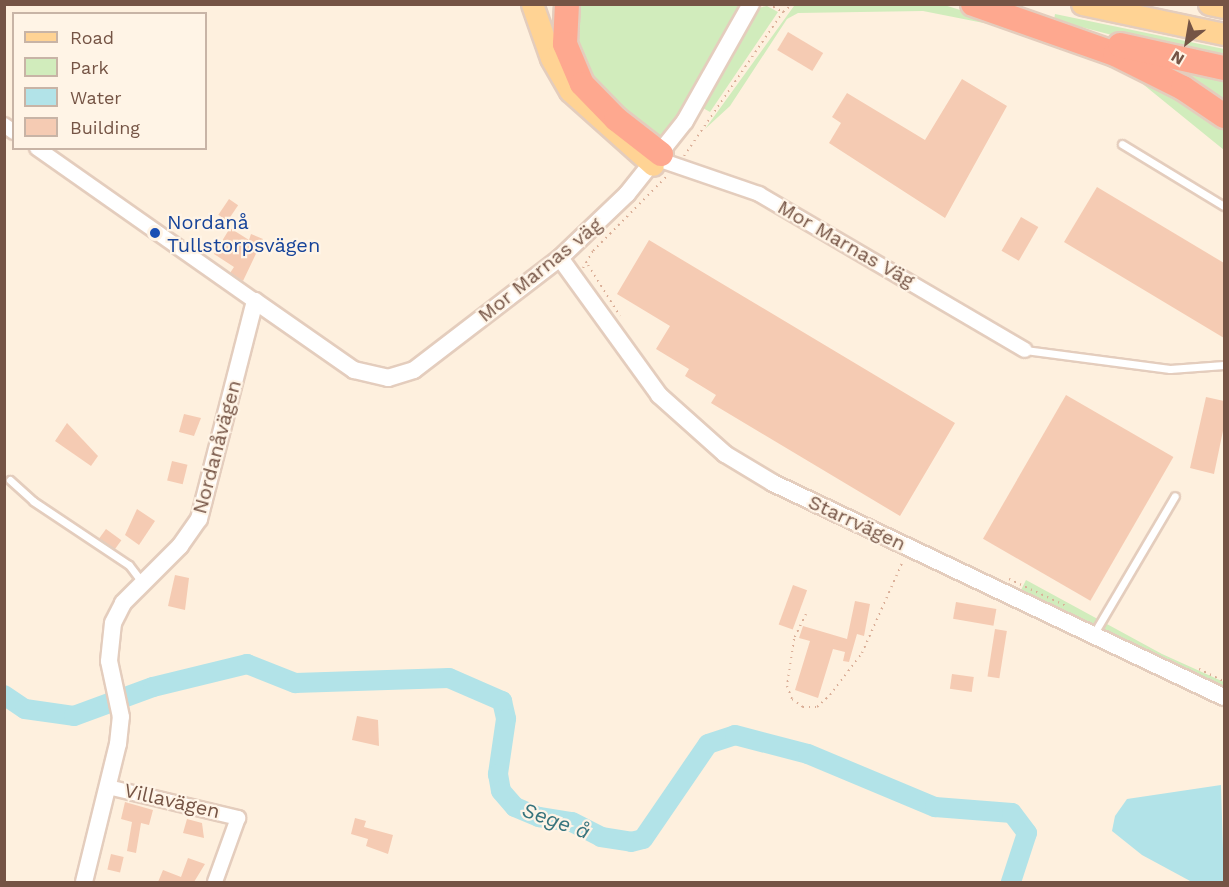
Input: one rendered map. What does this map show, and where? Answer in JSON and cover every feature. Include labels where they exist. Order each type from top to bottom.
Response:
[{"type":"highway","points":[[567,4],[565,44],[582,84],[662,161]]},
{"type":"highway","points":[[975,4],[1224,68]]},
{"type":"highway","points":[[975,4],[1115,54],[1182,88],[1224,116]]},
{"type":"main road","points":[[532,4],[551,58],[570,91],[662,161]]},
{"type":"main road","points":[[1082,4],[1224,34]]},
{"type":"main road","points":[[1209,4],[1224,7]]},
{"type":"street","name":"Mor Marnas väg","points":[[255,301],[354,370],[388,378],[414,370],[560,258],[662,161],[700,98],[751,4]]},
{"type":"street","points":[[40,150],[255,301]]},
{"type":"street","name":"Mor Marnas Väg","points":[[662,161],[759,194],[1025,350]]},
{"type":"street","name":"Starrvägen","points":[[560,258],[659,395],[699,434],[772,483],[1224,697]]},
{"type":"street","name":"Nordanåvägen","points":[[84,882],[108,787],[121,717],[109,661],[113,623],[141,581],[180,546],[199,519],[255,301]]},
{"type":"street","name":"Villavägen","points":[[108,787],[238,818],[215,882]]},
{"type":"lane","points":[[1122,144],[1224,206]]},
{"type":"lane","points":[[1025,350],[1170,369],[1224,365]]},
{"type":"lane","points":[[10,480],[33,501],[129,565],[141,581]]},
{"type":"lane","points":[[1093,635],[1175,496]]},
{"type":"path","points":[[768,4],[783,12]]},
{"type":"path","points":[[574,275],[588,265],[593,250],[662,161],[783,12],[793,4]]},
{"type":"path","points":[[588,265],[623,322]]},
{"type":"path","points":[[806,614],[794,639],[787,686],[792,699],[803,707],[817,706],[830,695],[862,653],[909,547]]},
{"type":"path","points":[[1002,576],[1071,608]]},
{"type":"path","points":[[1198,668],[1224,681]]},
{"type":"green space","points":[[941,4],[1095,52],[1224,125],[1224,150],[1123,68],[1004,27],[923,11],[798,13],[787,19],[730,106],[705,129],[794,6]]},
{"type":"green space","points":[[572,5],[745,5],[723,48],[661,138],[655,138],[580,71]]},
{"type":"green space","points":[[767,6],[778,12],[710,112],[703,108],[758,8]]},
{"type":"green space","points":[[1055,14],[1224,49],[1224,64],[1054,20]]},
{"type":"green space","points":[[1151,64],[1224,74],[1224,110]]},
{"type":"green space","points":[[1026,580],[1162,654],[1224,682],[1224,694],[1019,594]]},
{"type":"water","points":[[1221,785],[1224,882],[1192,882],[1142,855],[1112,831],[1115,816],[1127,799]]},
{"type":"building","points":[[788,32],[823,53],[812,71],[777,50]]},
{"type":"building","points":[[962,79],[1007,106],[945,218],[829,143],[841,123],[832,117],[847,93],[925,140]]},
{"type":"building","points":[[1097,187],[1224,263],[1224,338],[1064,242]]},
{"type":"building","points":[[229,199],[238,205],[227,221],[218,215]]},
{"type":"building","points":[[1021,217],[1038,227],[1019,261],[1002,251]]},
{"type":"building","points":[[230,228],[249,240],[251,234],[263,239],[243,281],[230,273],[234,267],[214,254]]},
{"type":"building","points":[[649,240],[955,423],[900,516],[711,403],[716,395],[685,376],[689,369],[656,349],[670,326],[617,294]]},
{"type":"building","points":[[1066,395],[1173,457],[1090,601],[983,539]]},
{"type":"building","points":[[1206,397],[1224,401],[1224,426],[1214,474],[1190,468]]},
{"type":"building","points":[[184,414],[201,418],[194,436],[179,432]]},
{"type":"building","points":[[67,423],[98,456],[91,466],[55,441]]},
{"type":"building","points":[[172,461],[188,465],[183,484],[167,480]]},
{"type":"building","points":[[137,509],[155,521],[139,545],[125,535]]},
{"type":"building","points":[[106,529],[121,540],[114,550],[99,539]]},
{"type":"building","points":[[175,575],[189,578],[185,610],[168,606]]},
{"type":"building","points":[[793,585],[807,590],[793,630],[779,624]]},
{"type":"building","points":[[855,601],[870,604],[864,636],[857,634],[849,662],[843,661],[845,652],[833,649],[818,698],[795,690],[810,641],[799,638],[803,626],[847,639]]},
{"type":"building","points":[[956,602],[996,609],[993,626],[953,619]]},
{"type":"building","points":[[995,629],[1007,631],[999,678],[987,676]]},
{"type":"building","points":[[952,674],[974,677],[972,692],[950,689]]},
{"type":"building","points":[[357,716],[378,720],[379,746],[352,740]]},
{"type":"building","points":[[125,802],[153,810],[149,825],[141,823],[136,853],[127,851],[132,822],[121,819]]},
{"type":"building","points":[[355,818],[366,821],[364,827],[393,835],[388,854],[366,846],[368,839],[351,834]]},
{"type":"building","points":[[187,819],[202,823],[204,838],[183,833]]},
{"type":"building","points":[[111,854],[124,857],[120,873],[107,870]]},
{"type":"building","points":[[188,858],[205,864],[194,882],[158,882],[163,870],[181,877]]},
{"type":"waterway","name":"Sege å","points":[[4,695],[25,709],[74,716],[153,687],[247,664],[295,683],[449,678],[502,701],[506,719],[498,774],[501,791],[515,807],[539,817],[572,822],[601,837],[631,842],[643,839],[708,744],[735,735],[808,754],[935,807],[1012,813],[1027,833],[1011,882]]},
{"type":"place","name":"Nordanå Tullstorpsvägen","points":[[155,233]]}]
